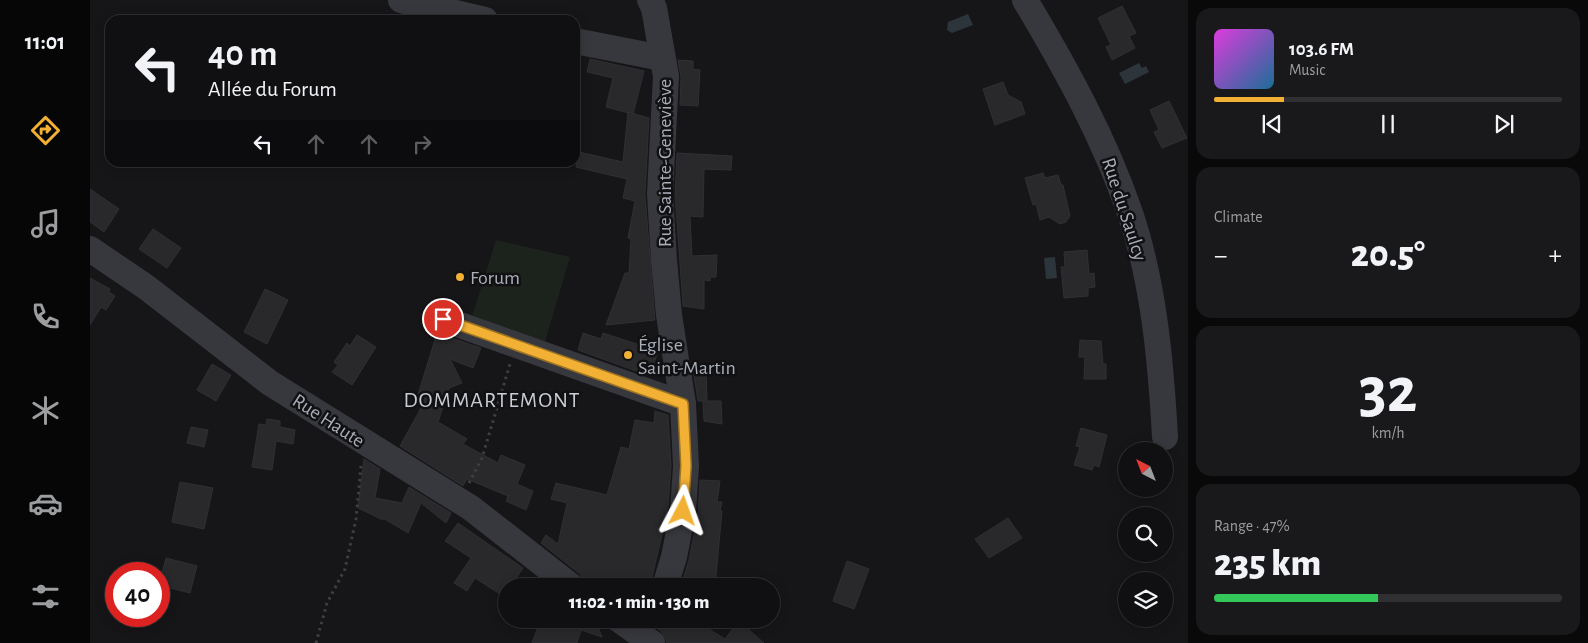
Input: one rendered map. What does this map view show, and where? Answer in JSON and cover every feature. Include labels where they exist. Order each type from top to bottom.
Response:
[{"type":"street","points":[[400,0],[464,15]]},
{"type":"street","name":"Rue du Saulcy","points":[[1025,0],[1063,64],[1101,137],[1131,215],[1149,289],[1161,358],[1165,437]]},
{"type":"street","name":"Rue Sainte-Geneviève","points":[[654,2],[666,76],[660,194],[664,260],[669,315],[683,404],[686,466],[683,511],[674,557],[667,578]]},
{"type":"street","points":[[580,42],[662,58]]},
{"type":"street","name":"Rue Haute","points":[[90,249],[146,287],[270,383],[368,446],[460,501],[561,578]]},
{"type":"street","points":[[443,319],[683,404]]},
{"type":"street","points":[[634,628],[649,636]]},
{"type":"path","points":[[460,501],[482,458],[515,344]]},
{"type":"path","points":[[316,643],[327,603],[345,569],[356,519],[363,454],[368,446]]},
{"type":"shaded area","points":[[968,14],[973,25],[952,33],[947,30],[948,22]]},
{"type":"shaded area","points":[[1139,63],[1142,68],[1146,66],[1149,72],[1125,84],[1119,73]]},
{"type":"shaded area","points":[[496,240],[570,257],[544,345],[471,320]]},
{"type":"shaded area","points":[[1055,257],[1057,278],[1046,279],[1044,258]]},
{"type":"building","points":[[1122,6],[1136,33],[1129,36],[1135,48],[1112,60],[1106,47],[1111,45],[1098,18]]},
{"type":"building","points":[[590,59],[644,71],[633,114],[606,107],[613,78],[587,72]]},
{"type":"building","points":[[678,60],[693,61],[693,69],[700,70],[698,106],[680,105],[681,77]]},
{"type":"building","points":[[1003,82],[1008,95],[1021,102],[1025,114],[995,125],[983,89]]},
{"type":"building","points":[[1169,101],[1187,138],[1162,148],[1154,132],[1159,130],[1150,110]]},
{"type":"building","points":[[628,112],[649,118],[645,195],[655,320],[606,325],[625,273],[629,273],[631,239],[628,238],[635,201],[623,198],[627,179],[576,167],[580,167],[580,152],[623,162]]},
{"type":"building","points":[[677,153],[732,156],[731,170],[704,169],[703,217],[690,216],[692,256],[717,255],[716,277],[710,277],[710,281],[704,280],[704,309],[683,306],[675,194]]},
{"type":"building","points":[[1043,173],[1045,178],[1058,175],[1061,185],[1063,185],[1070,216],[1066,222],[1060,224],[1049,217],[1040,220],[1036,204],[1033,205],[1025,178]]},
{"type":"building","points":[[90,189],[119,209],[104,232],[90,222]]},
{"type":"building","points":[[153,229],[181,248],[167,268],[139,249]]},
{"type":"building","points":[[1087,250],[1089,274],[1094,273],[1095,287],[1088,288],[1088,296],[1064,298],[1061,267],[1065,267],[1064,252]]},
{"type":"building","points":[[90,278],[110,289],[109,292],[115,296],[106,310],[101,307],[90,325]]},
{"type":"building","points":[[265,289],[288,300],[267,344],[244,332]]},
{"type":"building","points":[[437,333],[439,337],[443,335],[481,348],[473,368],[450,359],[462,383],[449,388],[438,422],[467,439],[463,444],[498,463],[501,455],[525,465],[517,484],[533,491],[526,510],[506,501],[508,496],[467,479],[463,486],[400,446],[425,401],[417,398]]},
{"type":"building","name":"Église Saint-Martin","points":[[583,333],[601,339],[603,333],[658,351],[650,376],[578,350]]},
{"type":"building","points":[[357,335],[376,347],[352,385],[332,372],[338,365],[334,362],[347,343],[350,346]]},
{"type":"building","points":[[1080,340],[1101,341],[1103,364],[1106,364],[1106,379],[1084,379],[1085,357],[1079,357]]},
{"type":"building","points":[[212,364],[231,375],[216,401],[197,390]]},
{"type":"building","points":[[693,369],[706,369],[707,401],[721,401],[722,424],[704,421],[703,401],[698,401]]},
{"type":"building","points":[[655,411],[668,415],[671,466],[668,509],[652,578],[582,578],[580,574],[541,543],[546,535],[558,544],[567,503],[551,499],[556,483],[607,495],[621,447],[629,449],[635,420],[654,423]]},
{"type":"building","points":[[267,419],[280,421],[280,427],[295,430],[293,444],[276,441],[272,470],[252,467],[259,424],[266,425]]},
{"type":"building","points":[[191,427],[208,430],[204,447],[187,443]]},
{"type":"building","points":[[1081,428],[1107,435],[1099,467],[1094,465],[1092,470],[1074,465],[1080,447],[1076,446]]},
{"type":"building","points":[[364,459],[380,469],[375,498],[402,503],[409,487],[451,513],[446,523],[421,503],[408,533],[383,518],[383,520],[358,508]]},
{"type":"building","points":[[700,480],[720,481],[717,502],[722,502],[720,511],[722,511],[716,578],[683,578],[698,514]]},
{"type":"building","points":[[180,482],[213,488],[204,529],[172,522]]},
{"type":"building","points":[[1008,518],[1022,538],[989,558],[975,539]]},
{"type":"building","points":[[458,523],[523,568],[516,578],[498,578],[498,593],[475,578],[467,591],[454,583],[471,558],[445,541]]},
{"type":"building","points":[[166,558],[197,566],[190,593],[170,588],[170,562],[165,562]]},
{"type":"building","points":[[847,561],[869,569],[854,609],[833,601]]},
{"type":"building","points":[[538,628],[598,628],[602,637],[581,630],[577,643],[532,643]]},
{"type":"building","points":[[657,628],[707,628],[725,639],[734,628],[747,628],[764,643],[667,643],[661,631]]},
{"type":"place","name":"Forum","points":[[460,277]]},
{"type":"place","name":"Église Saint-Martin","points":[[628,355]]},
{"type":"district","name":"DOMMARTEMONT","points":[[492,399]]},
{"type":"route","points":[[443,319],[683,404],[686,466],[683,511]]}]
